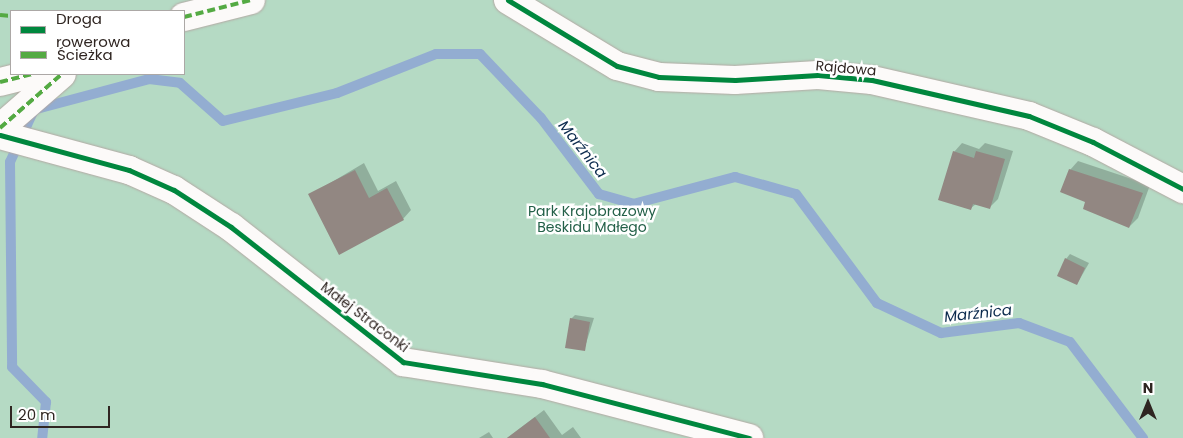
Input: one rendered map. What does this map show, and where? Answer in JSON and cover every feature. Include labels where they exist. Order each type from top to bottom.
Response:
[{"type":"street","points":[[185,16],[251,0]]},
{"type":"street","name":"Rajdowa","points":[[508,0],[617,66],[659,77],[736,80],[818,75],[872,80],[1029,116],[1093,142],[1183,189]]},
{"type":"street","points":[[0,82],[51,75]]},
{"type":"street","points":[[2,127],[51,75]]},
{"type":"street","name":"Małej Straconki","points":[[2,127],[129,170],[174,190],[231,227],[403,362],[542,384],[749,438]]},
{"type":"green space","name":"Park Krajobrazowy Beskidu Małego","points":[[0,0],[1183,0],[1183,438],[0,438]]},
{"type":"building","points":[[953,151],[974,158],[976,151],[1005,159],[990,209],[973,204],[971,210],[938,200]]},
{"type":"building","points":[[1069,169],[1143,193],[1129,228],[1083,209],[1085,202],[1060,192]]},
{"type":"building","points":[[355,170],[369,198],[387,188],[404,220],[339,255],[308,194]]},
{"type":"building","points":[[1065,258],[1085,268],[1077,285],[1057,276]]},
{"type":"building","points":[[570,318],[590,322],[585,351],[565,348]]},
{"type":"building","points":[[535,417],[550,438],[507,438]]},
{"type":"waterway","name":"Marźnica","points":[[29,111],[149,79],[180,83],[223,121],[337,93],[436,54],[480,54],[541,118],[599,194],[633,204],[735,177],[796,194],[877,303],[941,333],[1019,323],[1070,342],[1143,438]]},
{"type":"waterway","points":[[33,112],[10,162],[12,367],[46,402],[42,438]]},
{"type":"marked path","points":[[185,17],[251,0]]},
{"type":"marked path","points":[[0,15],[10,16]]},
{"type":"marked path","points":[[0,82],[29,75]]},
{"type":"marked path","points":[[0,128],[61,75]]},
{"type":"cycle path","points":[[508,0],[617,66],[659,77],[735,80],[818,75],[872,80],[1029,116],[1093,142],[1183,189]]},
{"type":"cycle path","points":[[0,135],[129,170],[174,190],[231,227],[403,362],[542,384],[749,438]]}]
